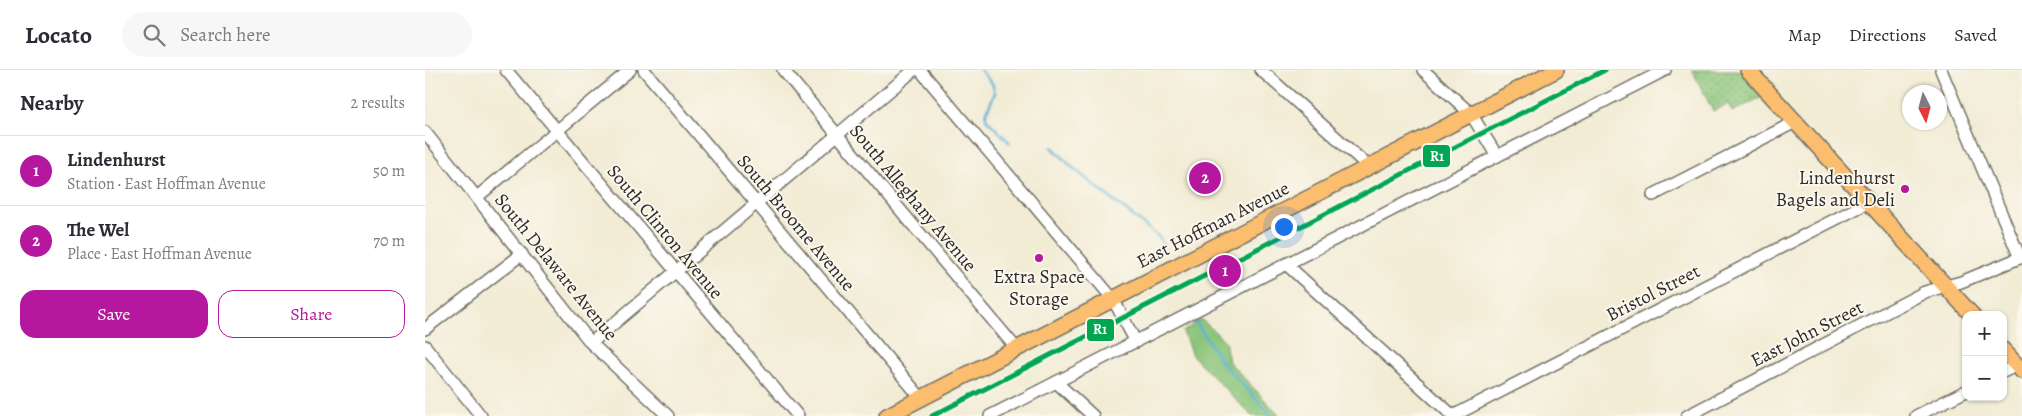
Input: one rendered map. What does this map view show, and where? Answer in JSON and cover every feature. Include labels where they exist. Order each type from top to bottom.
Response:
[{"type":"main road","name":"East Hoffman Avenue","points":[[887,416],[1556,70]]},
{"type":"main road","points":[[1748,70],[1968,311]]},
{"type":"main road","points":[[2007,354],[2020,368]]},
{"type":"street","name":"South Clinton Avenue","points":[[506,70],[798,416]]},
{"type":"street","points":[[477,197],[630,70]]},
{"type":"street","name":"South Broome Avenue","points":[[644,70],[921,398]]},
{"type":"street","name":"South Alleghany Avenue","points":[[783,70],[1016,348]]},
{"type":"street","points":[[591,343],[914,70]]},
{"type":"street","points":[[920,70],[1113,299],[1136,342]]},
{"type":"street","points":[[1261,70],[1369,167]]},
{"type":"street","points":[[1423,70],[1471,114],[1497,156]]},
{"type":"street","points":[[990,416],[1665,70]]},
{"type":"street","points":[[1941,70],[2021,258]]},
{"type":"street","points":[[1653,195],[1795,122]]},
{"type":"street","name":"South Delaware Avenue","points":[[425,132],[591,343],[664,415]]},
{"type":"street","name":"Bristol Street","points":[[1453,416],[1869,202]]},
{"type":"street","points":[[425,329],[522,254]]},
{"type":"street","name":"East John Street","points":[[1687,416],[1925,292],[1961,282],[2021,258]]},
{"type":"street","points":[[1286,264],[1453,416]]},
{"type":"street","points":[[425,346],[481,416]]},
{"type":"street","points":[[2007,371],[2020,368]]},
{"type":"street","points":[[1056,382],[1093,416]]},
{"type":"street","points":[[1916,416],[1962,393]]},
{"type":"green space","points":[[1692,70],[1747,70],[1768,94],[1732,112],[1728,104],[1713,111]]},
{"type":"green space","points":[[1201,319],[1225,341],[1229,362],[1280,416],[1252,416],[1192,355],[1183,332]]},
{"type":"waterway","points":[[980,70],[992,83],[995,93],[986,113],[986,119],[1010,143]]},
{"type":"waterway","points":[[1052,147],[1073,168],[1159,237],[1165,248]]},
{"type":"waterway","points":[[1195,321],[1222,363],[1272,416]]},
{"type":"transit line","name":"R1","points":[[932,416],[1605,70]]},
{"type":"place","name":"The Wel","points":[[1205,178]]},
{"type":"place","name":"Lindenhurst Bagels and Deli","points":[[1905,189]]},
{"type":"place","name":"Extra Space Storage","points":[[1039,258]]},
{"type":"place","name":"Lindenhurst","points":[[1225,271]]}]
